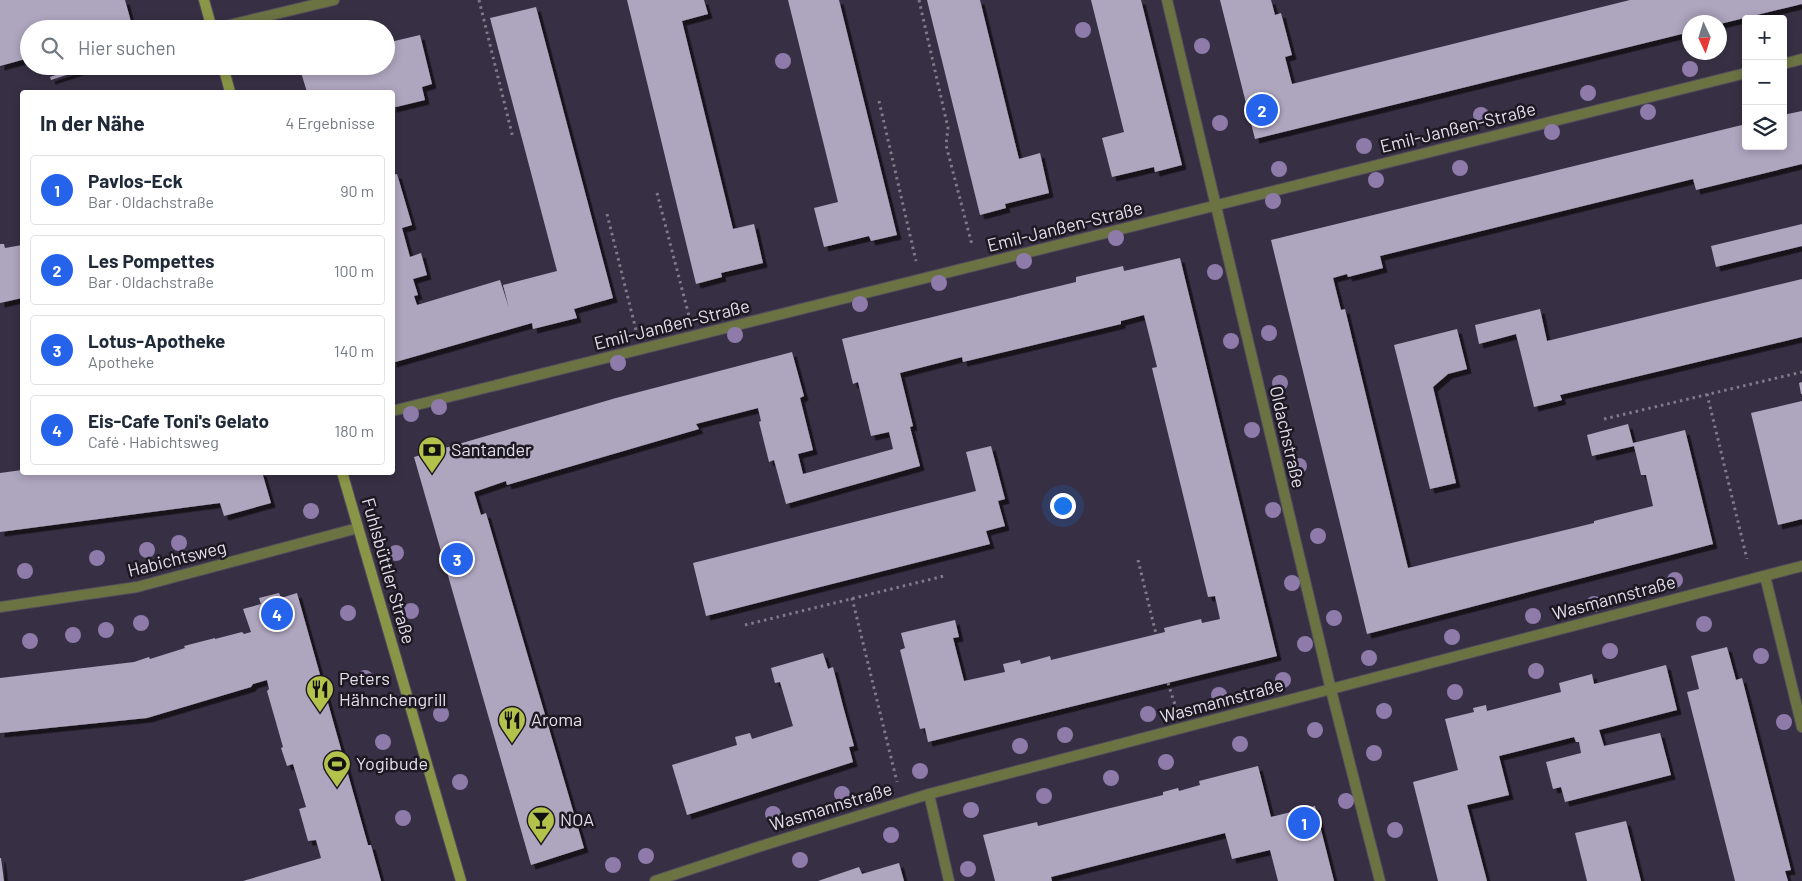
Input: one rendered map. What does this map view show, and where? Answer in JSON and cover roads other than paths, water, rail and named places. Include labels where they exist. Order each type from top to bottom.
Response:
[{"type":"main road","points":[[204,0],[210,20]]},
{"type":"main road","points":[[225,75],[229,90]]},
{"type":"main road","name":"Fuhlsbüttler Straße","points":[[343,475],[461,881]]},
{"type":"street","points":[[250,20],[334,0]]},
{"type":"street","name":"Oldachstraße","points":[[1167,0],[1331,690],[1380,881]]},
{"type":"street","points":[[1787,63],[1802,59]]},
{"type":"street","name":"Emil-Janßen-Straße","points":[[395,410],[1742,74]]},
{"type":"street","name":"Habichtsweg","points":[[0,607],[137,587],[358,528]]},
{"type":"street","name":"Wasmannstraße","points":[[655,881],[758,846],[929,794],[1802,566]]},
{"type":"street","points":[[1765,576],[1802,727]]},
{"type":"street","points":[[929,794],[949,881]]},
{"type":"place","name":"Les Pompettes","points":[[1262,110]]},
{"type":"place","name":"Santander","points":[[432,474]]},
{"type":"place","name":"Lotus-Apotheke","points":[[457,559]]},
{"type":"place","name":"Eis-Cafe Toni's Gelato","points":[[277,614]]},
{"type":"place","name":"Peters Hähnchengrill","points":[[320,713]]},
{"type":"place","name":"Aroma","points":[[512,744]]},
{"type":"place","name":"Yogibude","points":[[337,788]]},
{"type":"place","name":"Pavlos-Eck","points":[[1304,823]]},
{"type":"place","name":"NOA","points":[[541,844]]}]
